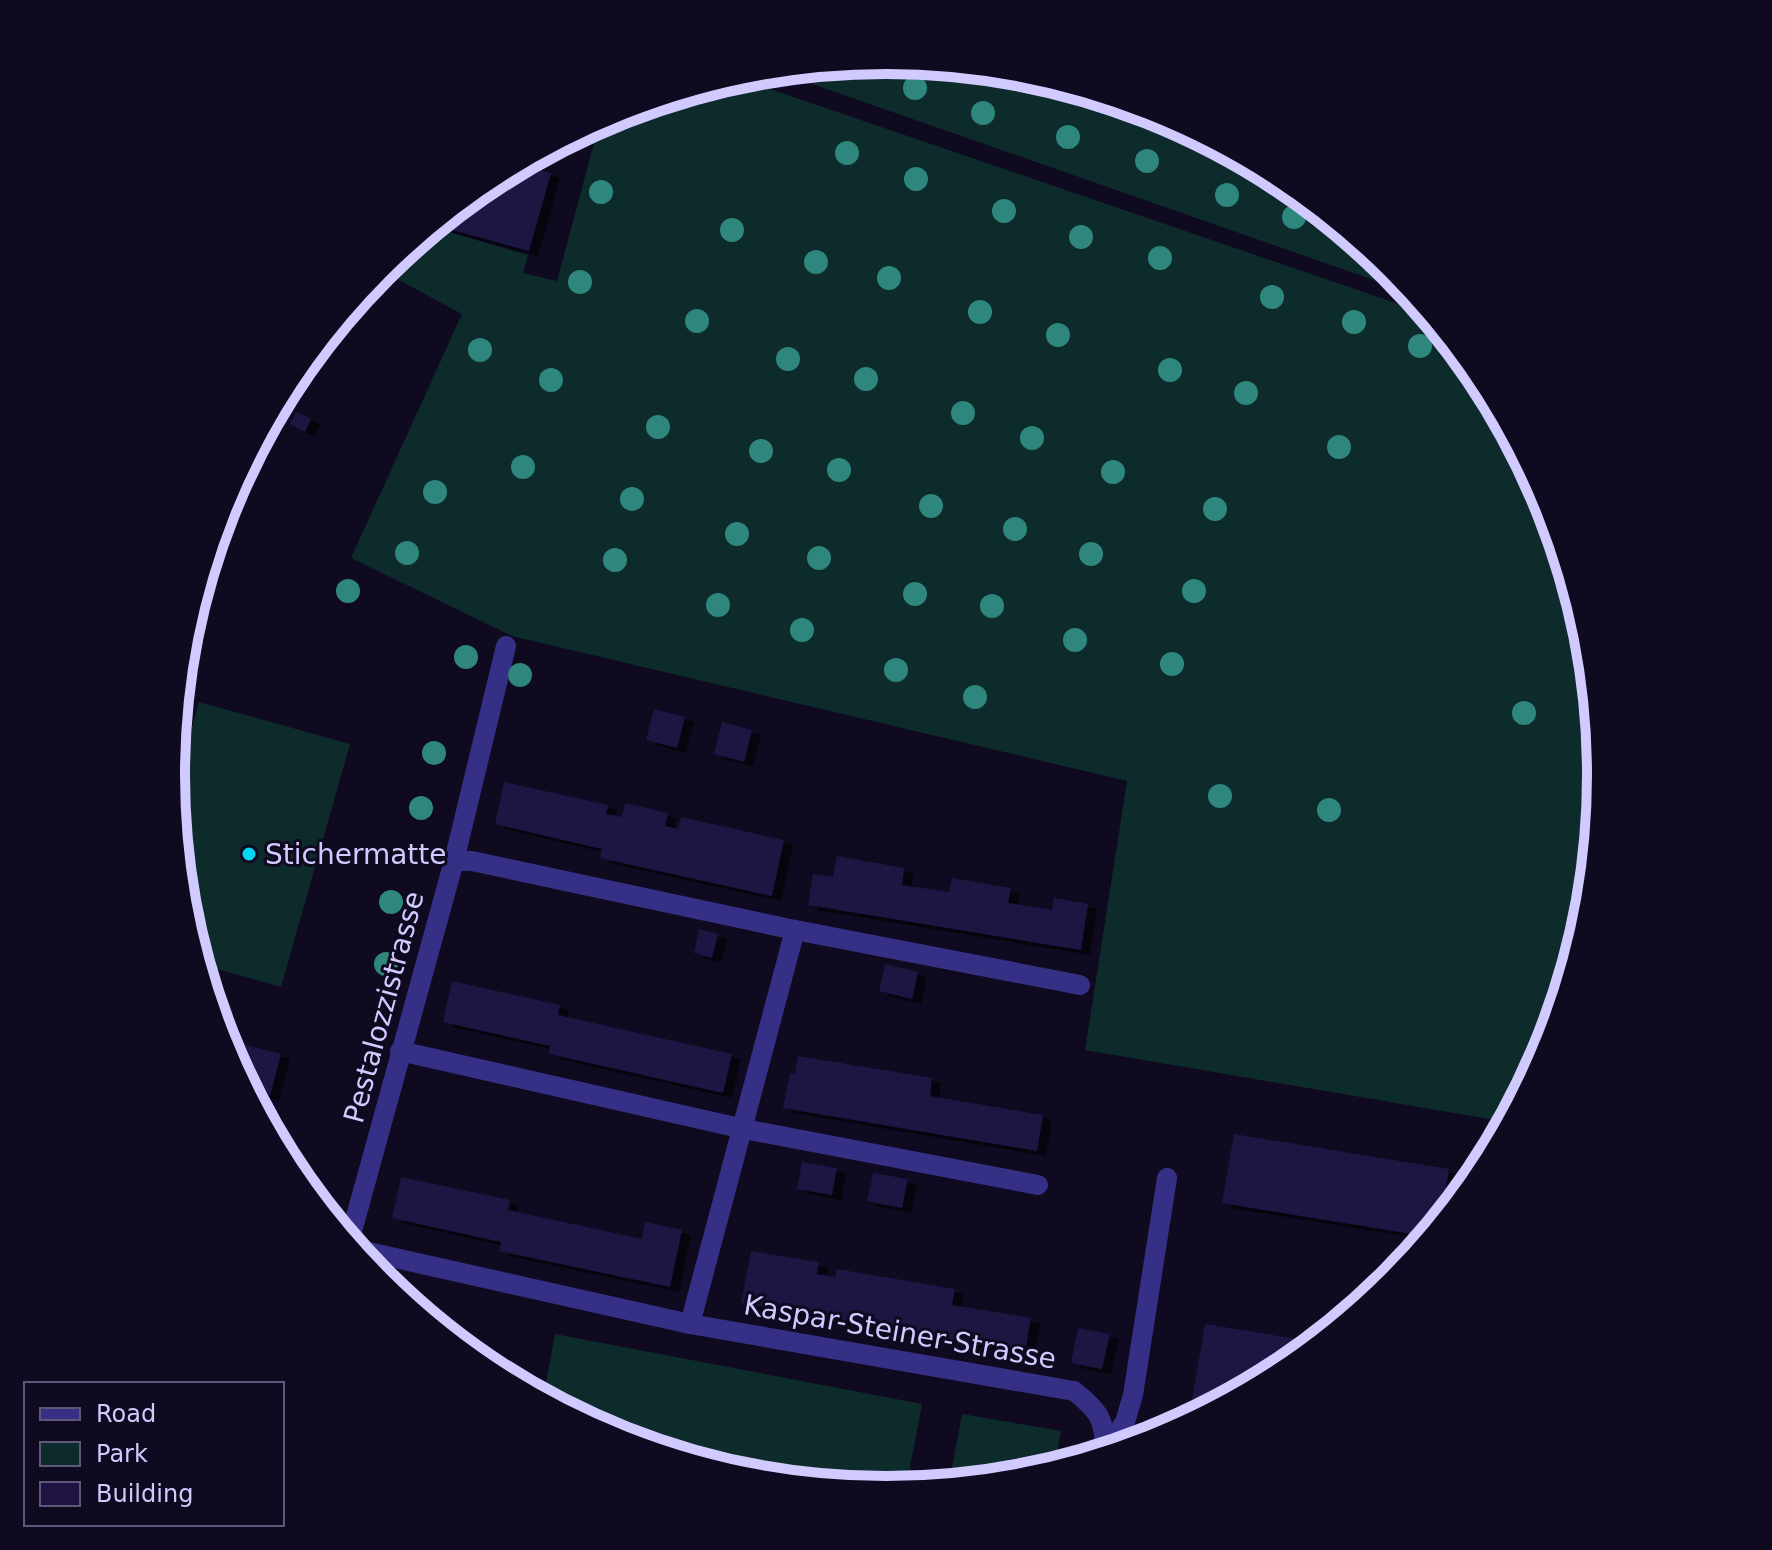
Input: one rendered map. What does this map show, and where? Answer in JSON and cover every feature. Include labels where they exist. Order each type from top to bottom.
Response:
[{"type":"street","name":"Pestalozzistrasse","points":[[352,1229],[454,861],[506,646]]},
{"type":"street","points":[[454,861],[472,861],[795,930],[1080,985]]},
{"type":"street","points":[[690,1324],[795,930]]},
{"type":"street","points":[[400,1051],[744,1129],[1038,1185]]},
{"type":"street","points":[[1112,1439],[1125,1422],[1133,1395],[1167,1178]]},
{"type":"street","name":"Kaspar-Steiner-Strasse","points":[[374,1253],[690,1324],[1074,1391],[1098,1411],[1105,1441]]},
{"type":"green space","points":[[886,74],[977,80],[1023,87],[1111,111],[1196,146],[1275,192],[1313,219],[1387,285],[800,80]]},
{"type":"green space","points":[[760,85],[1408,307],[1469,386],[1515,465],[1550,550],[1574,638],[1581,684],[1587,775],[1581,866],[1574,912],[1550,1000],[1534,1043],[1496,1120],[1085,1050],[1127,781],[512,636],[351,558],[462,314],[393,277],[445,231],[528,255],[523,273],[557,281],[594,143],[587,141],[661,111]]},
{"type":"green space","name":"Stichermatte","points":[[199,702],[350,744],[281,987],[212,968],[198,912],[191,866],[186,748]]},
{"type":"green space","points":[[555,1334],[922,1404],[908,1475],[840,1474],[749,1463],[705,1452],[618,1423],[545,1387]]},
{"type":"green space","points":[[962,1414],[1061,1431],[1057,1454],[1023,1463],[951,1472]]},
{"type":"building","points":[[535,169],[551,173],[529,251],[447,229]]},
{"type":"building","points":[[296,412],[311,419],[305,432],[290,424]]},
{"type":"building","points":[[654,709],[685,717],[677,748],[646,740]]},
{"type":"building","points":[[722,722],[752,730],[744,762],[714,754]]},
{"type":"building","points":[[504,782],[608,805],[606,814],[622,817],[625,803],[668,813],[665,826],[678,829],[681,817],[784,840],[772,896],[600,858],[602,849],[495,824]]},
{"type":"building","points":[[837,856],[904,868],[902,885],[949,892],[952,878],[1011,888],[1008,903],[1052,910],[1054,898],[1088,904],[1081,950],[808,905],[813,874],[833,877]]},
{"type":"building","points":[[699,929],[718,934],[712,958],[694,953]]},
{"type":"building","points":[[885,964],[918,972],[912,999],[879,991]]},
{"type":"building","points":[[452,981],[560,1005],[558,1015],[732,1054],[723,1093],[549,1054],[550,1046],[443,1022]]},
{"type":"building","points":[[238,1043],[281,1054],[270,1096],[262,1094]]},
{"type":"building","points":[[798,1056],[932,1078],[930,1096],[1043,1115],[1037,1151],[783,1108],[790,1073],[795,1074]]},
{"type":"building","points":[[1234,1134],[1449,1169],[1444,1199],[1415,1235],[1222,1203]]},
{"type":"building","points":[[802,1162],[837,1168],[832,1195],[797,1189]]},
{"type":"building","points":[[873,1173],[908,1179],[902,1208],[867,1201]]},
{"type":"building","points":[[401,1177],[510,1200],[508,1210],[642,1239],[645,1222],[682,1230],[670,1287],[499,1251],[501,1242],[392,1218]]},
{"type":"building","points":[[751,1251],[819,1262],[817,1274],[835,1277],[837,1269],[955,1289],[952,1305],[1031,1318],[1025,1352],[741,1303]]},
{"type":"building","points":[[1205,1324],[1301,1340],[1236,1382],[1201,1401],[1192,1400]]},
{"type":"building","points":[[1078,1328],[1110,1334],[1102,1369],[1071,1363]]},
{"type":"place","name":"Stichermatte","points":[[249,854]]}]
